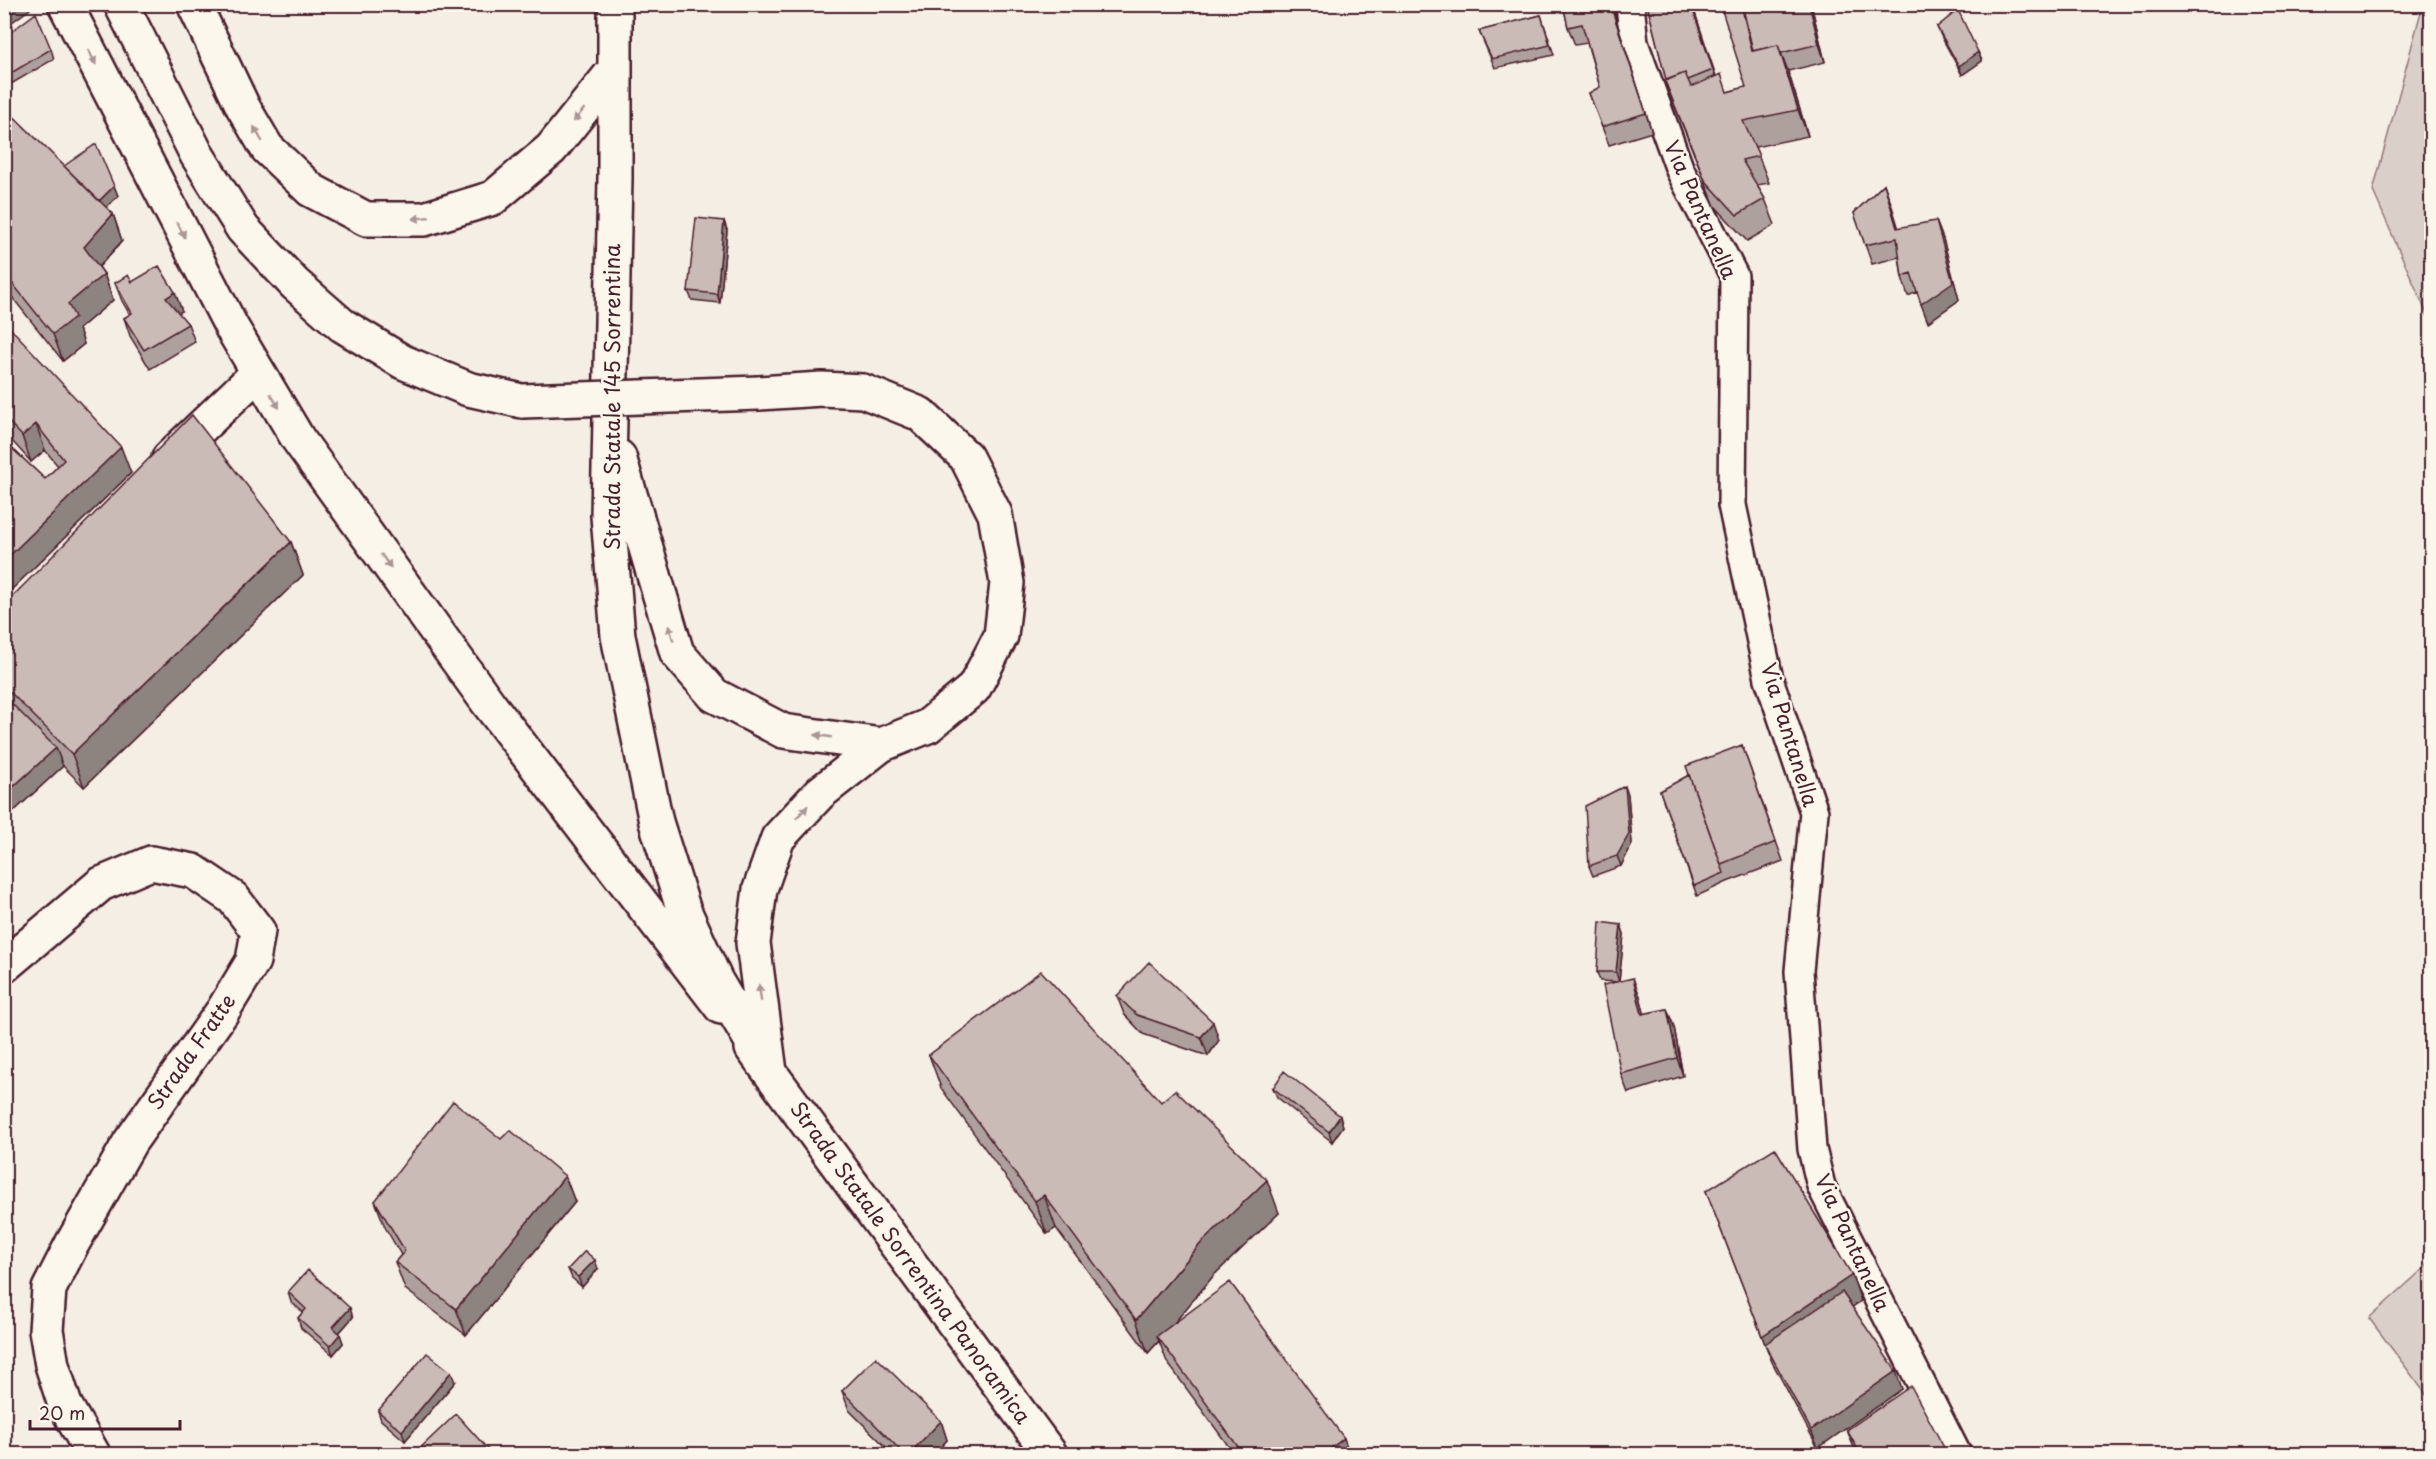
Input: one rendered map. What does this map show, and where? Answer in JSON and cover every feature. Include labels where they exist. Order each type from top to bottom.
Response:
[{"type":"main road","points":[[65,4],[232,328],[298,439],[489,704],[770,1072]]},
{"type":"main road","points":[[121,4],[192,146],[243,229],[295,284],[342,325],[403,362],[468,389],[522,400],[822,389],[863,392],[920,414],[966,457],[995,514],[1007,583],[1001,636],[974,688],[928,726],[881,745],[820,793],[778,838],[760,889],[753,943],[770,1072]]},
{"type":"main road","points":[[194,4],[243,107],[267,148],[312,190],[366,219],[424,219],[493,198],[551,149],[615,69]]},
{"type":"main road","name":"Strada Statale 145 Sorrentina","points":[[615,15],[608,516],[618,636],[656,822],[683,908],[712,971],[770,1072]]},
{"type":"main road","points":[[152,476],[258,373]]},
{"type":"main road","points":[[610,426],[677,653],[714,695],[783,730],[881,745]]},
{"type":"main road","name":"Strada Fratte","points":[[4,966],[101,884],[151,863],[194,870],[233,898],[258,931],[253,961],[222,1012],[130,1142],[49,1289],[46,1330],[52,1365],[65,1405],[93,1455]]},
{"type":"main road","name":"Strada Statale Sorrentina Panoramica","points":[[770,1072],[1050,1455]]},
{"type":"lane","name":"Via Pantanella","points":[[1630,4],[1634,43],[1680,170],[1734,276],[1732,505],[1769,679],[1814,812],[1799,972],[1812,1149],[1821,1186],[1957,1455]]},
{"type":"shaded area","points":[[2423,4],[2432,5],[2431,323],[2373,191]]},
{"type":"shaded area","points":[[2431,1262],[2431,1401],[2369,1318]]},
{"type":"building","points":[[1563,4],[1610,4],[1646,113],[1602,127],[1589,93],[1600,87],[1582,24],[1568,27]]},
{"type":"building","points":[[1647,4],[1691,4],[1713,70],[1688,80],[1685,73],[1666,80]]},
{"type":"building","points":[[1720,4],[1741,4],[1752,51],[1778,45],[1798,110],[1743,121],[1759,156],[1742,160],[1765,199],[1737,215],[1705,180],[1665,81],[1685,73],[1691,87],[1721,74],[1727,92],[1746,87]]},
{"type":"building","points":[[1742,4],[1809,4],[1819,44],[1781,53],[1778,45],[1753,51]]},
{"type":"building","points":[[1958,10],[1978,52],[1959,66],[1937,27]]},
{"type":"building","points":[[36,13],[51,49],[8,75],[4,71],[4,37]]},
{"type":"building","points":[[1541,15],[1550,45],[1492,59],[1479,31]]},
{"type":"building","points":[[4,107],[113,214],[84,247],[104,274],[68,304],[75,317],[53,334],[4,273],[4,218],[9,215],[4,210]]},
{"type":"building","points":[[96,144],[114,186],[99,201],[64,166]]},
{"type":"building","points":[[1884,184],[1897,228],[1936,221],[1953,282],[1921,304],[1911,273],[1902,277],[1897,238],[1865,245],[1854,213]]},
{"type":"building","points":[[696,218],[724,221],[717,294],[688,291]]},
{"type":"building","points":[[159,266],[175,292],[166,298],[188,324],[144,350],[124,318],[132,313],[115,283],[128,275],[132,282]]},
{"type":"building","points":[[4,323],[121,447],[4,561],[4,441],[45,479],[64,460],[36,424],[22,436],[4,417]]},
{"type":"building","points":[[192,415],[291,542],[72,754],[4,686],[4,605]]},
{"type":"building","points":[[7,699],[56,748],[4,795],[4,701]]},
{"type":"building","points":[[1742,745],[1776,842],[1721,864],[1686,766]]},
{"type":"building","points":[[1689,775],[1724,873],[1694,886],[1660,791]]},
{"type":"building","points":[[1625,786],[1629,834],[1617,856],[1589,866],[1585,806]]},
{"type":"building","points":[[1600,922],[1621,925],[1616,972],[1597,972]]},
{"type":"building","points":[[1149,962],[1213,1022],[1201,1037],[1137,1015],[1117,996]]},
{"type":"building","points":[[1041,971],[1161,1102],[1175,1090],[1267,1180],[1202,1242],[1136,1320],[1044,1195],[1035,1201],[929,1055]]},
{"type":"building","points":[[1633,978],[1642,1014],[1667,1009],[1677,1058],[1621,1074],[1603,985]]},
{"type":"building","points":[[1284,1071],[1340,1116],[1329,1132],[1273,1088]]},
{"type":"building","points":[[453,1101],[501,1139],[510,1130],[565,1176],[456,1309],[395,1262],[405,1251],[375,1201]]},
{"type":"building","points":[[1775,1148],[1852,1275],[1762,1336],[1706,1191]]},
{"type":"building","points":[[585,1251],[595,1260],[578,1277],[568,1269]]},
{"type":"building","points":[[308,1270],[350,1308],[333,1327],[340,1334],[330,1346],[298,1318],[306,1309],[288,1292]]},
{"type":"building","points":[[1230,1282],[1344,1438],[1322,1455],[1244,1455],[1157,1336]]},
{"type":"building","points":[[1842,1292],[1896,1371],[1811,1430],[1765,1344]]},
{"type":"building","points":[[427,1353],[451,1372],[402,1431],[378,1411]]},
{"type":"building","points":[[876,1357],[941,1421],[908,1455],[905,1455],[842,1391]]},
{"type":"building","points":[[1911,1386],[1948,1455],[1861,1455],[1847,1430]]},
{"type":"building","points":[[456,1414],[493,1455],[413,1455]]}]
